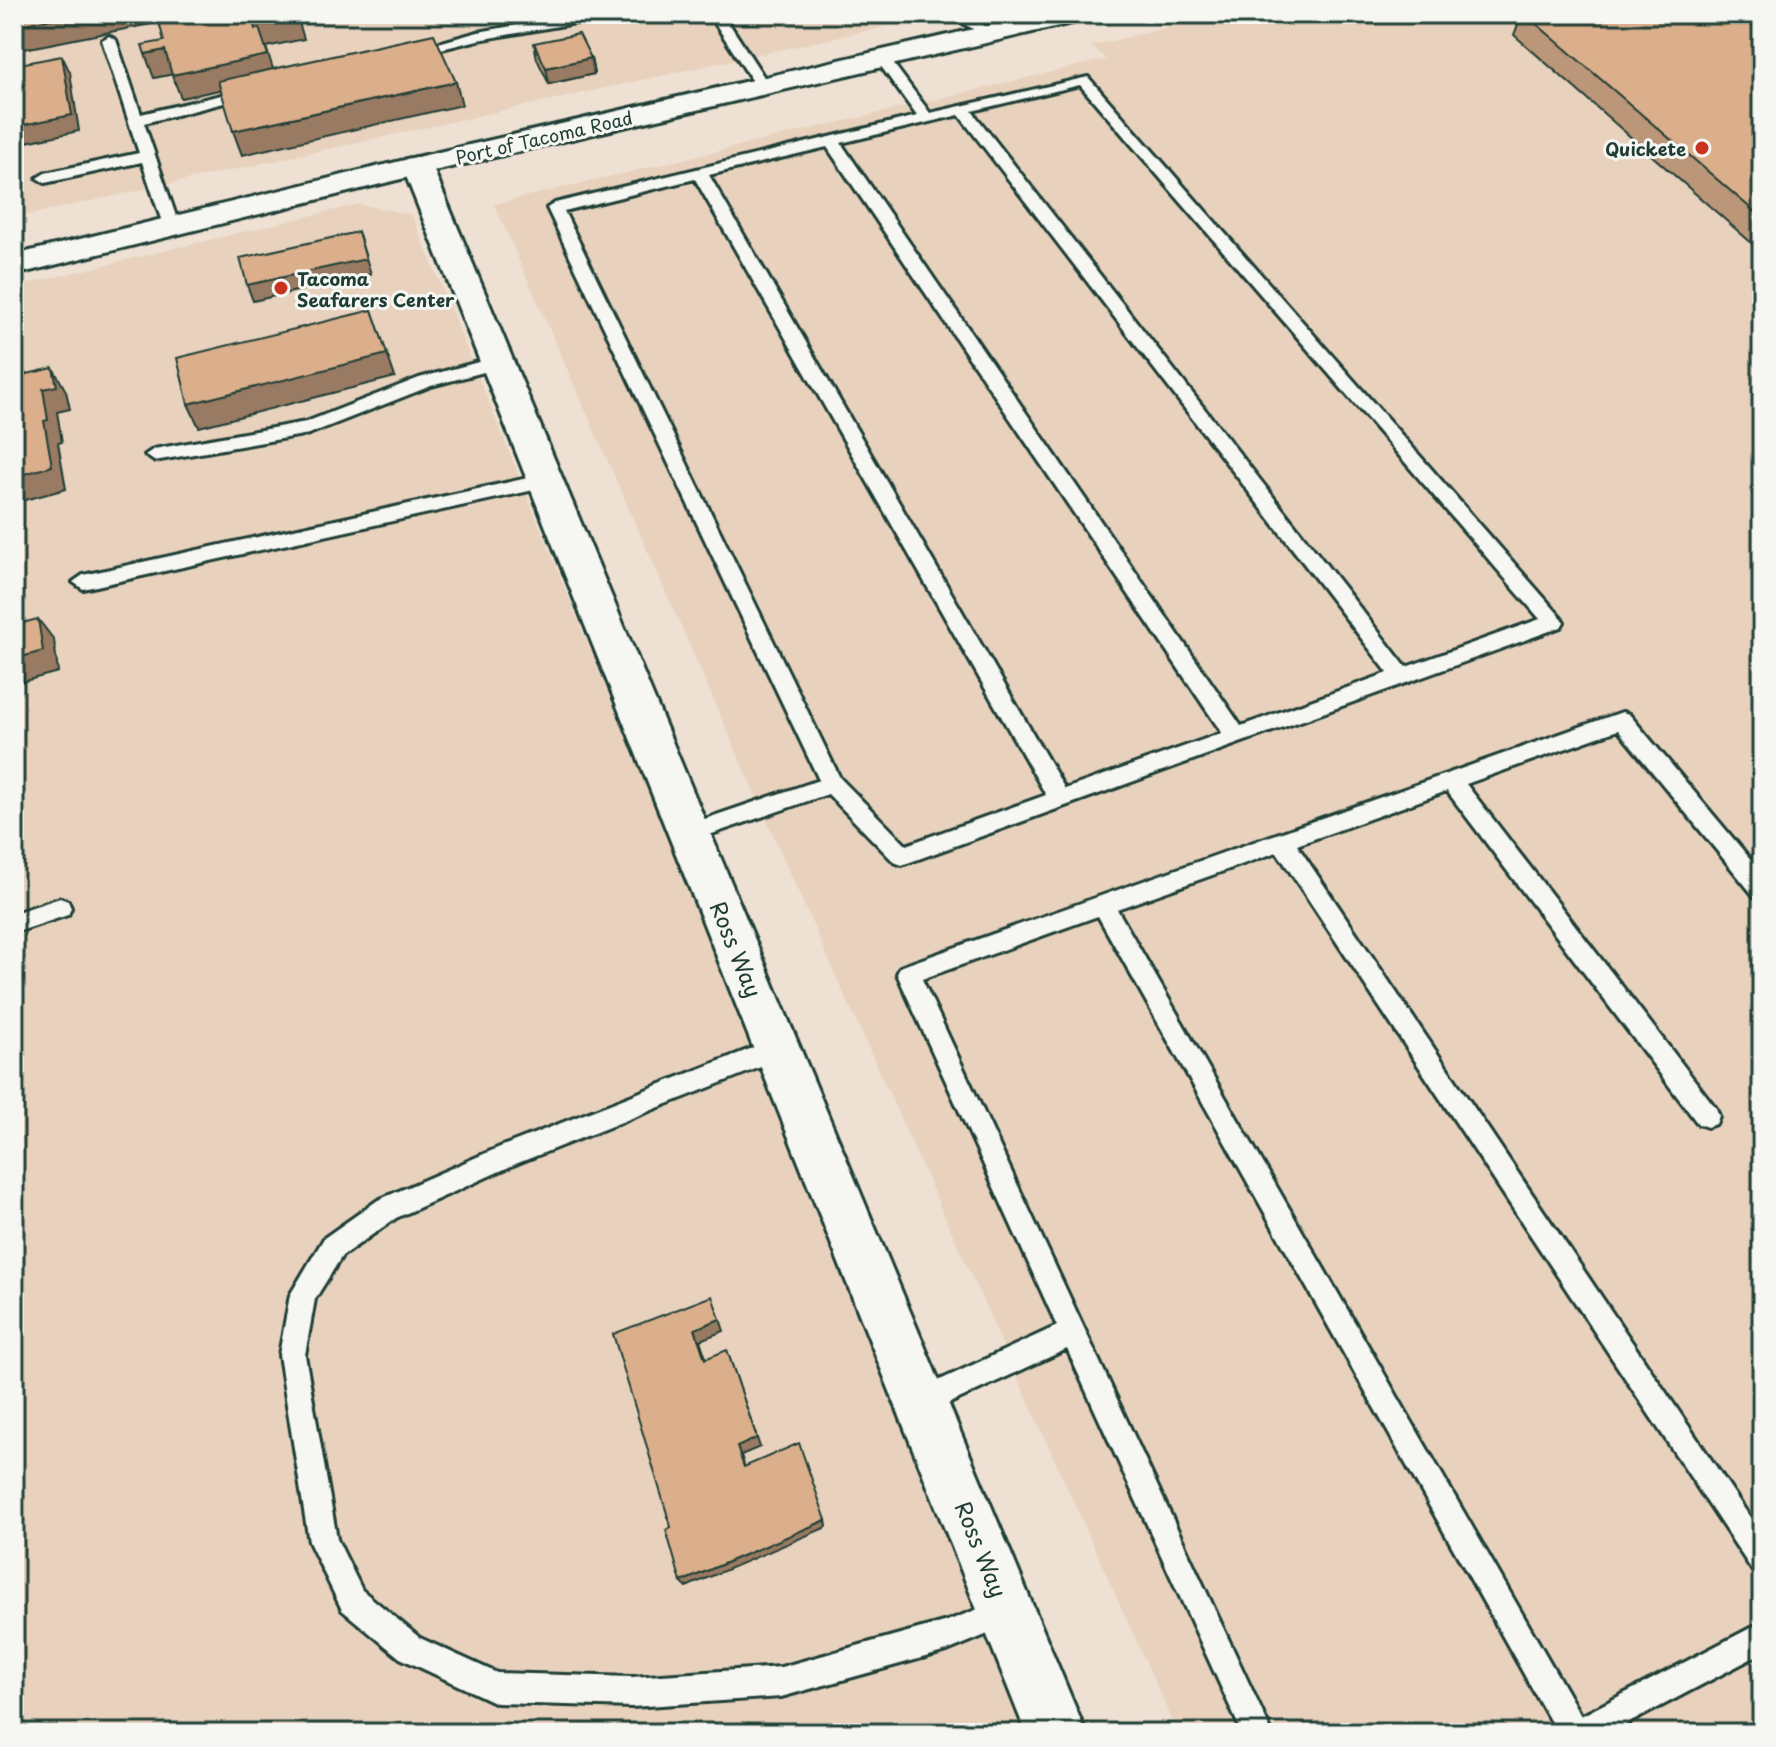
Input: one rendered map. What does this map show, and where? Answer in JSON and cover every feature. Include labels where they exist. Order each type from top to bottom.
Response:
[{"type":"street","name":"Port of Tacoma Road","points":[[14,265],[417,166],[1076,14]]},
{"type":"street","name":"Ross Way","points":[[417,166],[1056,1733]]},
{"type":"lane","points":[[404,54],[478,36],[604,14]]},
{"type":"lane","points":[[716,14],[762,85]]},
{"type":"lane","points":[[953,14],[991,33]]},
{"type":"lane","points":[[1753,14],[1762,22]]},
{"type":"lane","points":[[109,40],[171,225]]},
{"type":"lane","points":[[882,58],[927,119]]},
{"type":"lane","points":[[1083,80],[1554,622],[902,856],[832,784],[555,208],[963,110],[1083,80]]},
{"type":"lane","points":[[136,120],[270,87]]},
{"type":"lane","points":[[963,110],[1402,677]]},
{"type":"lane","points":[[832,142],[1236,736]]},
{"type":"lane","points":[[45,178],[148,156]]},
{"type":"lane","points":[[700,173],[1060,800]]},
{"type":"lane","points":[[154,455],[309,428],[425,382],[497,363]]},
{"type":"lane","points":[[83,582],[546,481]]},
{"type":"lane","points":[[1257,1733],[908,974],[1622,720],[1762,889]]},
{"type":"lane","points":[[1451,781],[1707,1116]]},
{"type":"lane","points":[[689,833],[832,784]]},
{"type":"lane","points":[[1282,841],[1762,1560]]},
{"type":"lane","points":[[1103,905],[1576,1733],[1762,1637]]},
{"type":"lane","points":[[14,923],[60,908]]},
{"type":"lane","points":[[778,1049],[509,1155],[387,1209],[333,1247],[303,1295],[292,1355],[323,1542],[352,1600],[410,1648],[496,1688],[632,1692],[781,1682],[947,1636],[1007,1612]]},
{"type":"lane","points":[[922,1403],[1071,1333]]},
{"type":"shaded area","points":[[14,14],[943,14],[14,218]]},
{"type":"shaded area","points":[[1223,14],[1762,14],[1762,1733],[1178,1733],[821,943],[494,204],[1106,59],[1091,46]]},
{"type":"shaded area","points":[[359,204],[412,215],[1035,1733],[14,1733],[14,287]]},
{"type":"building","points":[[14,14],[75,14],[14,26]]},
{"type":"building","points":[[157,14],[297,16],[254,24],[255,29],[259,28],[268,55],[172,75],[165,50],[145,54],[142,45],[164,41]]},
{"type":"building","name":"Quickete","points":[[1525,14],[1737,14],[1762,33],[1762,218]]},
{"type":"building","points":[[434,34],[456,82],[233,131],[218,81]]},
{"type":"building","points":[[579,34],[591,58],[546,68],[534,43]]},
{"type":"building","points":[[62,56],[72,115],[18,126],[14,65]]},
{"type":"building","points":[[358,232],[366,259],[247,285],[240,258]]},
{"type":"building","points":[[372,310],[387,354],[188,404],[177,358]]},
{"type":"building","points":[[53,368],[57,386],[43,389],[48,420],[44,421],[52,466],[14,477],[14,377]]},
{"type":"building","points":[[38,619],[43,651],[14,659],[14,625]]},
{"type":"building","points":[[712,1296],[720,1319],[695,1329],[705,1359],[727,1350],[757,1438],[737,1447],[744,1467],[799,1443],[826,1520],[681,1582],[666,1530],[671,1527],[613,1334]]},
{"type":"place","name":"Quickete","points":[[1702,148]]},
{"type":"place","name":"Tacoma Seafarers Center","points":[[281,288]]}]
